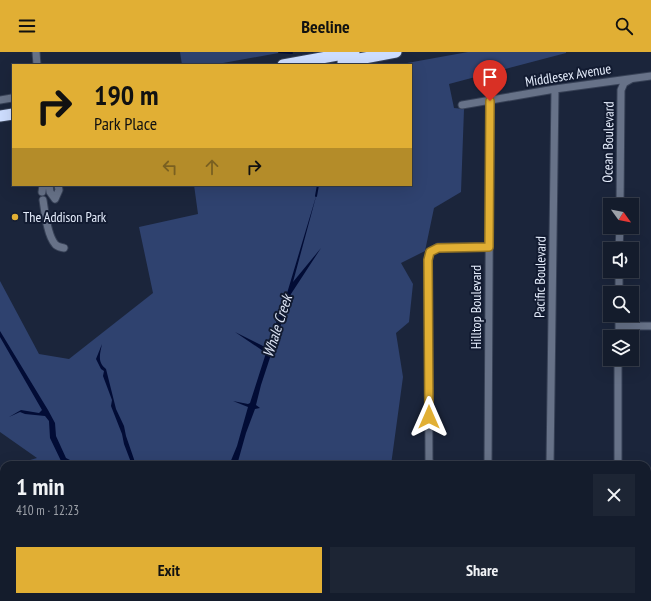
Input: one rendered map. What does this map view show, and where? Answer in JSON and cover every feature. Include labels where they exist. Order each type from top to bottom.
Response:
[{"type":"highway","points":[[288,64],[354,52]]},
{"type":"highway","points":[[330,64],[396,52]]},
{"type":"highway","points":[[0,116],[12,114]]},
{"type":"highway","points":[[0,123],[12,121]]},
{"type":"street","points":[[36,52],[37,64]]},
{"type":"street","points":[[631,79],[651,76]]},
{"type":"street","name":"Middlesex Avenue","points":[[462,105],[555,89],[631,79]]},
{"type":"street","name":"Ocean Boulevard","points":[[620,198],[621,90],[624,84],[631,79]]},
{"type":"street","name":"Pacific Boulevard","points":[[550,461],[555,89]]},
{"type":"street","points":[[0,100],[12,98]]},
{"type":"street","name":"Hilltop Boulevard","points":[[488,461],[490,101]]},
{"type":"street","points":[[49,186],[50,192],[55,198],[59,190],[58,186]]},
{"type":"street","points":[[43,200],[52,240],[58,246],[64,248]]},
{"type":"street","points":[[429,461],[428,260],[430,252],[438,248],[489,247]]},
{"type":"street","points":[[619,322],[619,330]]},
{"type":"street","points":[[619,326],[651,326]]},
{"type":"street","points":[[618,366],[618,461]]},
{"type":"shaded area","points":[[180,52],[284,52],[218,64],[182,64]]},
{"type":"shaded area","points":[[468,52],[566,52],[449,84],[454,108],[464,109],[461,192],[434,208],[425,251],[401,263],[413,284],[409,322],[396,333],[403,377],[392,461],[27,461],[37,458],[0,432],[0,281],[39,354],[69,359],[153,293],[139,227],[198,214],[194,186],[412,186],[412,64],[402,64]]},
{"type":"water","name":"Whale Creek","points":[[317,193],[293,282],[321,248],[291,294],[261,385],[256,405],[260,408],[255,409],[238,461],[231,461],[237,446],[248,407],[233,401],[248,404],[250,403],[266,353],[235,332],[267,348],[288,290]]},
{"type":"water","points":[[0,331],[55,423],[56,436],[66,458],[72,461],[61,461],[50,438],[49,421],[45,416],[20,412],[9,417],[21,410],[39,413],[42,410],[0,337]]},
{"type":"water","points":[[102,344],[100,361],[106,369],[116,409],[124,426],[135,461],[130,461],[124,444],[122,434],[111,406],[112,400],[103,376],[104,371],[101,369],[96,359]]},
{"type":"waterway","name":"Whale Creek","points":[[279,52],[292,53]]},
{"type":"waterway","name":"Whale Creek","points":[[316,196],[318,186]]},
{"type":"place","name":"The Addison Park","points":[[15,217]]},
{"type":"route","points":[[429,417],[428,260],[430,252],[438,248],[489,247],[490,101]]}]
